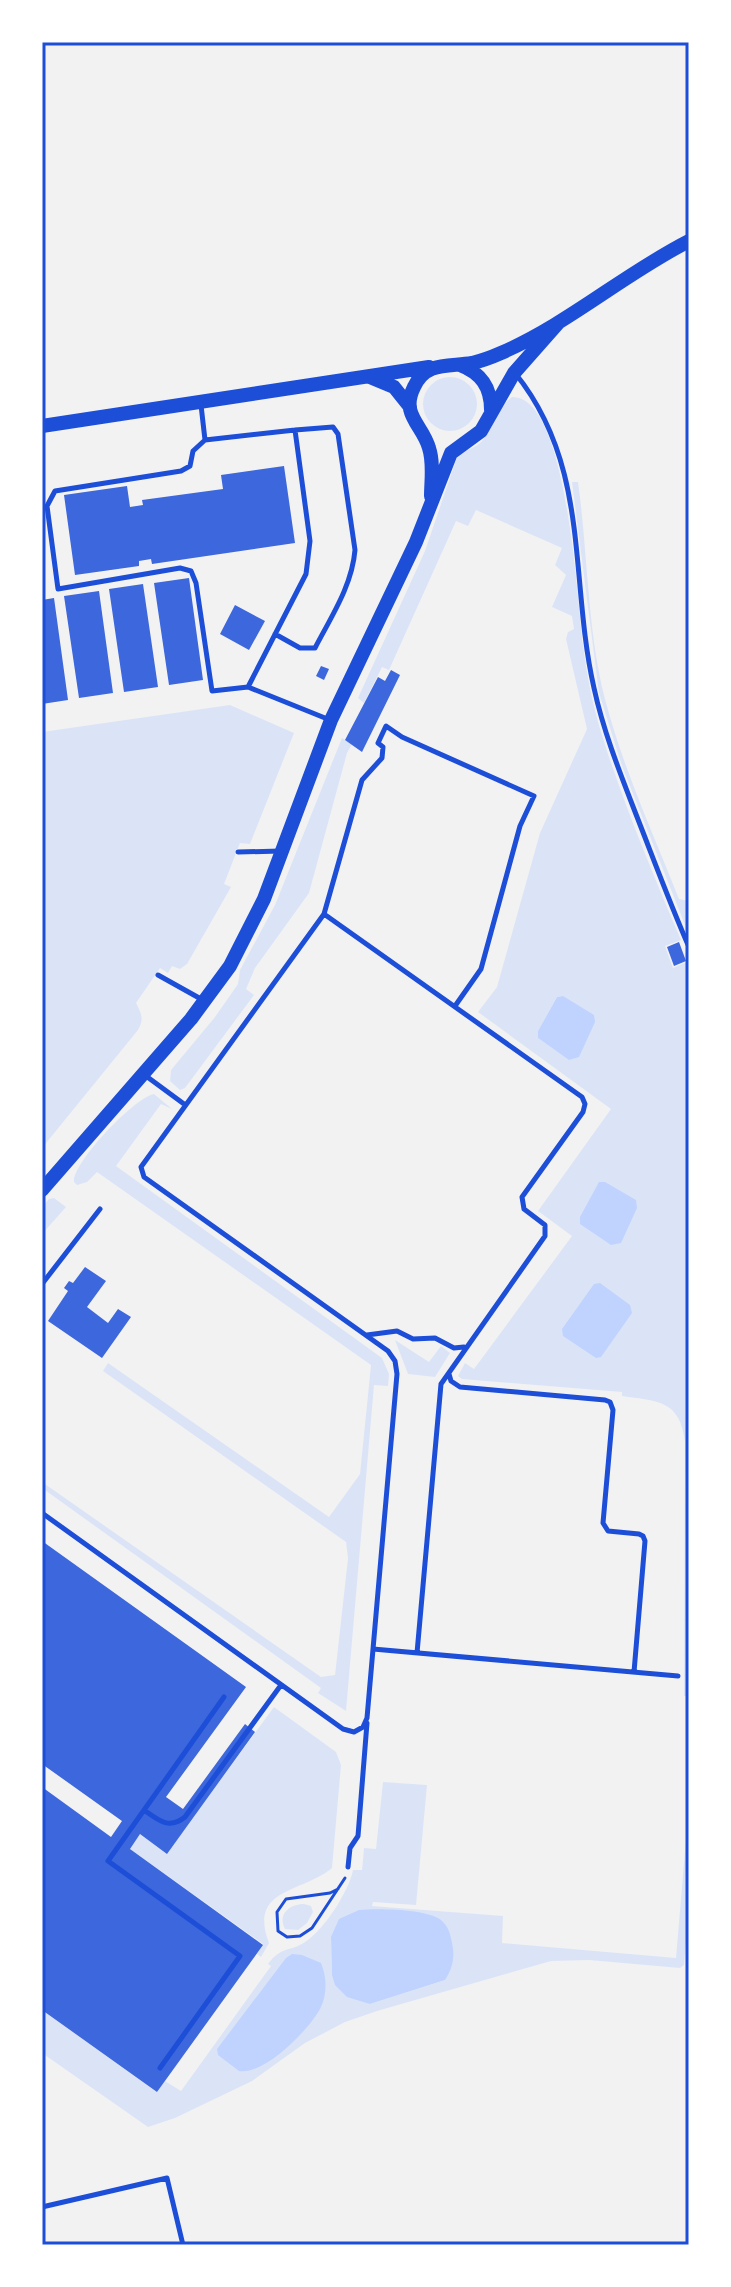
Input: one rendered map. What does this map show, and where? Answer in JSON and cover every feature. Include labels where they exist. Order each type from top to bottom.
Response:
[{"type":"street","points":[[42,426],[459,364],[501,353],[559,322],[689,241]]},
{"type":"street","points":[[42,1190],[205,1001],[243,945],[331,720],[416,542],[451,453],[481,431],[514,373],[559,322]]},
{"type":"street","points":[[459,364],[480,376],[487,386],[491,398],[488,421]]},
{"type":"street","points":[[438,365],[420,377],[410,396],[416,427],[443,445],[463,443]]},
{"type":"street","points":[[370,377],[394,387],[410,407]]},
{"type":"street","points":[[424,435],[431,456],[431,501]]},
{"type":"lane","points":[[514,373],[540,406],[562,462],[572,508],[586,640],[596,697],[621,774],[689,947]]},
{"type":"lane","points":[[200,402],[205,440]]},
{"type":"lane","points":[[275,634],[300,648],[315,648],[349,583],[354,566],[355,550],[338,434],[333,427],[205,440],[193,451],[190,466],[181,471],[55,491],[44,507],[58,589],[180,568],[191,571],[196,583],[212,691],[248,687],[331,720]]},
{"type":"lane","points":[[248,687],[306,574],[310,557],[295,430]]},
{"type":"lane","points":[[348,1867],[350,1848],[358,1836],[397,1374],[392,1356],[142,1175],[142,1163],[324,914],[362,780],[382,758],[383,747],[378,743],[386,726],[402,737],[534,796],[520,826],[481,969],[455,1006]]},
{"type":"lane","points":[[238,852],[282,851]]},
{"type":"lane","points":[[324,914],[582,1097],[584,1108],[522,1197],[524,1209],[545,1225],[545,1236],[466,1346],[440,1389],[417,1653]]},
{"type":"lane","points":[[158,975],[205,1001]]},
{"type":"lane","points":[[144,1074],[184,1104]]},
{"type":"lane","points":[[42,1284],[100,1209]]},
{"type":"lane","points":[[362,1334],[397,1331],[413,1339],[440,1339],[457,1348],[466,1346]]},
{"type":"lane","points":[[451,1369],[451,1381],[460,1387],[610,1402],[613,1410],[603,1523],[608,1531],[639,1534],[645,1541],[634,1672]]},
{"type":"lane","points":[[42,1513],[347,1732],[357,1732],[367,1718]]},
{"type":"lane","points":[[373,1649],[678,1676]]},
{"type":"lane","points":[[144,1810],[166,1824],[173,1824],[185,1817],[281,1685]]},
{"type":"lane","points":[[160,2068],[240,1956],[108,1861],[224,1697]]},
{"type":"lane","points":[[42,2207],[167,2178],[183,2245]]},
{"type":"path","points":[[338,1889],[330,1893],[286,1899],[277,1912],[278,1931],[287,1937],[307,1932],[338,1889],[348,1867]]},
{"type":"shaded area","points":[[450,377],[469,385],[477,404],[469,423],[450,431],[431,423],[423,404],[431,385]]},
{"type":"shaded area","points":[[512,397],[531,405],[546,429],[566,505],[584,654],[595,713],[626,804],[681,940],[665,946],[673,968],[689,961],[689,1696],[684,1696],[685,1442],[678,1418],[665,1405],[622,1396],[622,1392],[462,1379],[458,1376],[465,1363],[474,1369],[572,1236],[538,1211],[611,1109],[478,1012],[497,987],[540,833],[587,729],[566,639],[568,632],[574,629],[572,616],[552,607],[566,575],[555,565],[562,548],[476,510],[468,526],[456,521],[389,670],[382,667],[364,703],[358,698],[425,551],[456,460],[482,441]],"holes":[[[563,996],[570,1060],[538,1038],[538,1031],[557,997]]]},
{"type":"shaded area","points":[[572,482],[578,482],[591,618],[605,699],[629,775],[679,899],[689,901],[689,935],[622,766],[599,693]]},
{"type":"shaded area","points":[[230,705],[294,733],[250,844],[240,843],[224,884],[231,887],[187,964],[180,969],[172,966],[168,973],[160,968],[136,1003],[142,1017],[138,1030],[42,1148],[42,732]]},
{"type":"shaded area","points":[[342,738],[352,744],[309,893],[255,968],[246,989],[254,995],[185,1088],[180,1090],[170,1081],[171,1070],[238,984],[240,970],[275,905]]},
{"type":"shaded area","points":[[154,1094],[172,1109],[161,1104],[116,1166],[382,1358],[389,1374],[388,1386],[374,1385],[346,1711],[318,1693],[321,1688],[42,1488],[42,1482],[321,1677],[335,1675],[348,1558],[346,1542],[103,1371],[108,1363],[329,1517],[360,1474],[371,1365],[97,1172],[87,1182],[77,1185],[74,1182],[83,1161],[106,1132],[133,1106]]},
{"type":"shaded area","points":[[54,1198],[66,1207],[42,1234],[42,1207]]},
{"type":"shaded area","points":[[395,1340],[429,1362],[441,1346],[450,1353],[435,1377],[408,1374]]},
{"type":"shaded area","points":[[274,1707],[336,1752],[341,1765],[332,1868],[281,1894],[272,1902],[264,1925],[269,1943],[261,1957],[257,1954],[263,1944],[130,1849],[140,1834],[167,1853]]},
{"type":"shaded area","points":[[383,1782],[427,1785],[416,1905],[373,1902],[372,1906],[503,1916],[502,1943],[676,1958],[689,1803],[689,1908],[684,1965],[680,1968],[589,1960],[551,1961],[377,2011],[345,2022],[305,2043],[252,2081],[175,2118],[148,2127],[42,2053],[42,2010],[157,2092],[165,2081],[181,2091],[271,1966],[268,1964],[277,1954],[300,1945],[320,1929],[341,1899],[353,1870],[362,1870],[364,1848],[376,1849]],"holes":[[[331,1937],[445,1980],[370,2004],[332,1975]]]},
{"type":"shaded area","points":[[304,1904],[311,1906],[313,1912],[307,1923],[298,1930],[285,1929],[283,1919],[286,1911]]},
{"type":"water","points":[[563,996],[594,1015],[595,1022],[579,1057],[569,1060],[538,1038],[538,1031],[557,997]]},
{"type":"water","points":[[599,1182],[605,1182],[636,1200],[637,1208],[621,1243],[611,1245],[580,1224],[580,1217]]},
{"type":"water","points":[[600,1283],[630,1305],[632,1313],[601,1357],[596,1358],[563,1336],[562,1329],[594,1284]]},
{"type":"water","points":[[359,1910],[414,1911],[441,1920],[449,1931],[453,1953],[452,1967],[445,1980],[370,2004],[347,1997],[335,1985],[332,1975],[331,1937],[339,1919]]},
{"type":"water","points":[[292,1954],[321,1963],[326,1985],[321,2007],[286,2049],[261,2066],[239,2071],[218,2055],[217,2049]]},
{"type":"building","points":[[284,466],[295,543],[152,564],[151,559],[139,561],[139,566],[75,575],[64,495],[127,486],[130,507],[143,505],[142,500],[223,489],[221,475]]},
{"type":"building","points":[[189,578],[203,680],[169,685],[154,583]]},
{"type":"building","points":[[143,584],[158,687],[124,692],[109,589]]},
{"type":"building","points":[[99,591],[113,693],[79,698],[64,596]]},
{"type":"building","points":[[54,598],[68,700],[42,704],[42,600]]},
{"type":"building","points":[[235,605],[265,621],[249,650],[220,634]]},
{"type":"building","points":[[321,666],[329,669],[324,680],[316,676]]},
{"type":"building","points":[[391,670],[400,675],[362,752],[345,740],[378,677],[385,681]]},
{"type":"building","points":[[679,942],[686,961],[674,966],[667,947]]},
{"type":"building","points":[[85,1267],[106,1281],[87,1307],[108,1323],[118,1309],[131,1317],[102,1358],[48,1321],[68,1291],[64,1288],[69,1281],[73,1283]]},
{"type":"building","points":[[42,1541],[246,1687],[166,1797],[183,1809],[245,1724],[255,1732],[167,1854],[140,1834],[130,1849],[263,1945],[157,2092],[42,2010],[42,1787],[111,1837],[122,1821],[42,1764]]}]
